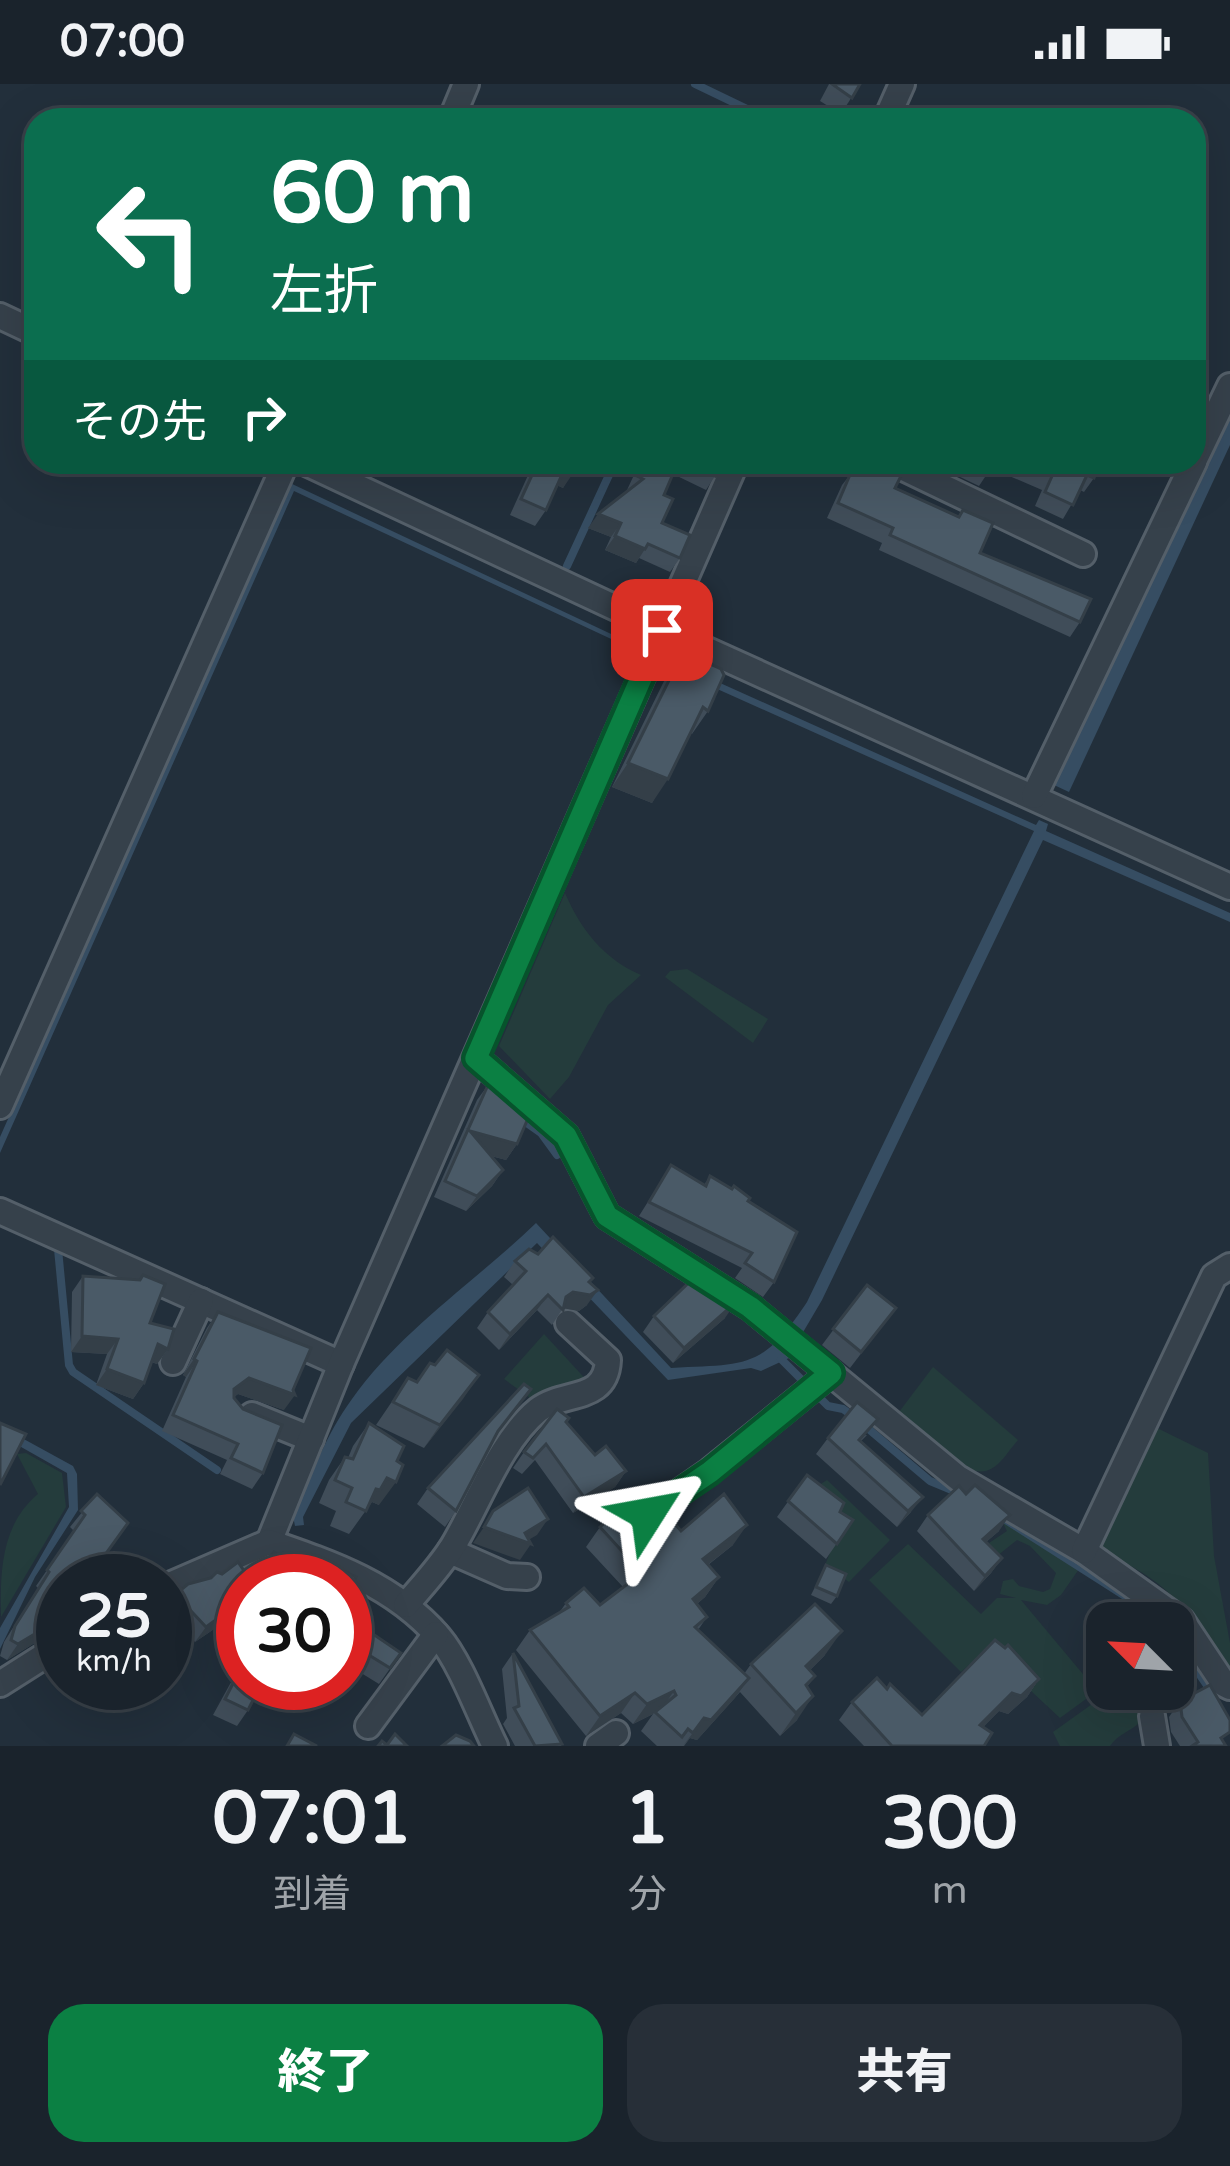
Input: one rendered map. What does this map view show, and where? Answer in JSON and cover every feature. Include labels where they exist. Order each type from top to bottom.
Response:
[{"type":"street","points":[[1206,437],[1230,386]]},
{"type":"street","points":[[0,1106],[281,474]]},
{"type":"street","points":[[330,474],[1230,887]]},
{"type":"street","points":[[269,1542],[341,1364],[731,474]]},
{"type":"street","points":[[916,474],[1083,554]]},
{"type":"street","points":[[1034,796],[1188,474]]},
{"type":"street","points":[[476,1058],[566,1136],[607,1216],[750,1307],[958,1478],[1084,1551],[1182,1621],[1230,1687]]},
{"type":"street","points":[[0,1211],[341,1364]]},
{"type":"street","points":[[1084,1551],[1214,1276],[1230,1266]]},
{"type":"street","points":[[173,1362],[201,1301]]},
{"type":"street","points":[[406,1605],[450,1551],[505,1449],[541,1408],[596,1390],[608,1375],[608,1360],[568,1323]]},
{"type":"street","points":[[648,1514],[710,1472],[831,1373]]},
{"type":"street","points":[[239,1410],[311,1439]]},
{"type":"street","points":[[192,1576],[269,1542],[338,1565],[406,1605],[436,1634],[495,1746]]},
{"type":"street","points":[[450,1551],[507,1576],[527,1576]]},
{"type":"street","points":[[368,1726],[436,1634]]},
{"type":"street","points":[[0,1684],[36,1661]]},
{"type":"street","points":[[1152,1715],[1157,1746]]},
{"type":"green space","points":[[565,893],[595,942],[641,975],[608,1005],[569,1077],[550,1099],[499,1046]]},
{"type":"green space","points":[[687,969],[768,1019],[753,1043],[665,977],[670,971]]},
{"type":"green space","points":[[544,1334],[592,1386],[537,1403],[504,1379]]},
{"type":"green space","points":[[933,1367],[1018,1440],[992,1469],[969,1469],[896,1416]]},
{"type":"green space","points":[[1153,1426],[1208,1453],[1214,1556],[1230,1643],[1230,1669],[1194,1621],[1194,1602],[1178,1602],[1096,1543]]},
{"type":"green space","points":[[26,1453],[62,1473],[66,1507],[1,1617],[5,1550],[16,1520],[38,1494],[17,1454]]},
{"type":"green space","points":[[827,1480],[890,1540],[849,1582],[825,1565],[839,1531],[802,1496]]},
{"type":"green space","points":[[1013,1519],[1086,1559],[1061,1595],[1047,1605],[1021,1600],[1086,1678],[1086,1699],[1060,1718],[987,1650],[961,1672],[869,1580],[908,1544],[981,1614],[997,1598],[1016,1598],[1000,1594],[1003,1581],[1013,1579],[1019,1586],[1043,1592],[1050,1589],[1056,1573],[1030,1546],[1017,1540],[997,1556],[989,1543],[1007,1531],[1003,1523]]},
{"type":"green space","points":[[1086,1708],[1137,1710],[1140,1722],[1110,1746],[1060,1746],[1053,1732]]},
{"type":"water","points":[[1230,413],[1230,445],[1069,792],[1054,785],[1201,474],[1206,474],[1206,464]]},
{"type":"water","points":[[290,483],[626,641],[624,645],[294,491],[0,1153],[0,1137]]},
{"type":"water","points":[[669,660],[1036,825],[1039,820],[1048,824],[1046,831],[1230,913],[1230,922],[1043,840],[822,1300],[802,1334],[784,1351],[789,1358],[761,1371],[751,1368],[668,1380],[537,1243],[351,1423],[303,1517],[304,1525],[295,1526],[293,1516],[327,1441],[371,1374],[536,1223],[671,1368],[736,1363],[764,1352],[777,1340],[807,1302],[1034,831],[666,666]]},
{"type":"water","points":[[0,1426],[73,1466],[77,1474],[78,1510],[50,1554],[42,1554],[69,1507],[67,1473],[0,1435]]},
{"type":"water","points":[[36,1565],[36,1575],[0,1649],[0,1628]]},
{"type":"building","points":[[832,84],[860,84],[852,98]]},
{"type":"building","points":[[532,474],[562,474],[546,510],[521,499]]},
{"type":"building","points":[[673,474],[664,495],[673,499],[662,523],[690,535],[680,558],[615,536],[621,523],[598,514],[643,479],[637,476]]},
{"type":"building","points":[[850,474],[902,474],[895,488],[959,517],[963,510],[993,523],[980,553],[1091,599],[1080,622],[890,535],[893,528],[838,503]]},
{"type":"building","points":[[1047,474],[1096,474],[1094,478],[1087,475],[1073,505],[1045,492],[1052,476]]},
{"type":"building","points":[[683,652],[721,669],[724,675],[668,779],[628,763]]},
{"type":"building","points":[[488,1085],[532,1109],[517,1144],[470,1131],[503,1170],[477,1196],[445,1181]]},
{"type":"building","points":[[671,1165],[706,1186],[710,1176],[734,1186],[748,1201],[797,1232],[774,1282],[745,1263],[752,1253],[649,1202]]},
{"type":"building","points":[[553,1237],[593,1278],[589,1282],[598,1290],[590,1295],[573,1292],[566,1297],[563,1310],[548,1295],[510,1334],[488,1312],[526,1271],[515,1261],[529,1249],[538,1254]]},
{"type":"building","points":[[700,1272],[736,1302],[684,1348],[654,1316]]},
{"type":"building","points":[[143,1275],[165,1284],[150,1323],[174,1329],[168,1349],[158,1344],[144,1383],[107,1369],[118,1339],[82,1336],[83,1276],[140,1280]]},
{"type":"building","points":[[867,1285],[896,1308],[861,1352],[833,1329]]},
{"type":"building","points":[[218,1312],[311,1348],[295,1395],[249,1378],[234,1389],[234,1398],[243,1409],[282,1425],[263,1473],[231,1458],[238,1444],[173,1415]]},
{"type":"building","points":[[447,1350],[479,1375],[440,1425],[393,1402],[408,1378],[417,1382]]},
{"type":"building","points":[[524,1384],[531,1389],[498,1431],[456,1511],[428,1488]]},
{"type":"building","points":[[857,1402],[878,1419],[859,1440],[923,1497],[908,1511],[828,1438]]},
{"type":"building","points":[[557,1409],[595,1455],[606,1446],[626,1471],[584,1497],[546,1444],[533,1458],[524,1452]]},
{"type":"building","points":[[0,1423],[26,1434],[0,1485]]},
{"type":"building","points":[[369,1423],[404,1446],[396,1482],[387,1478],[366,1511],[346,1502],[352,1488],[335,1480],[345,1457],[353,1459]]},
{"type":"building","points":[[807,1475],[844,1503],[840,1512],[853,1520],[837,1544],[788,1501]]},
{"type":"building","points":[[975,1485],[1010,1515],[983,1539],[1002,1558],[985,1576],[928,1515],[959,1486],[966,1494]]},
{"type":"building","points":[[528,1488],[548,1519],[525,1533],[531,1544],[484,1527],[493,1511]]},
{"type":"building","points":[[644,1488],[649,1504],[663,1510],[681,1531],[724,1494],[747,1525],[703,1559],[719,1577],[693,1599],[707,1617],[695,1627],[749,1678],[711,1720],[704,1718],[693,1733],[688,1729],[682,1737],[655,1712],[676,1695],[674,1691],[647,1704],[635,1693],[600,1716],[530,1630],[569,1607],[566,1603],[584,1588],[600,1605],[642,1573],[600,1527]]},
{"type":"building","points":[[97,1494],[128,1523],[106,1554],[58,1554],[85,1515],[81,1511]]},
{"type":"building","points":[[826,1565],[846,1574],[837,1596],[816,1587]]},
{"type":"building","points":[[216,1573],[216,1620],[206,1627],[192,1612],[192,1583]]},
{"type":"building","points":[[36,1593],[36,1633],[18,1644],[11,1640]]},
{"type":"building","points":[[815,1604],[842,1631],[806,1666],[815,1676],[806,1685],[813,1696],[796,1713],[751,1664]]},
{"type":"building","points":[[372,1633],[401,1653],[390,1668],[372,1657]]},
{"type":"building","points":[[995,1640],[1005,1648],[1008,1645],[1039,1679],[1021,1696],[1012,1693],[980,1725],[992,1733],[984,1746],[892,1746],[852,1702],[877,1678],[887,1689],[890,1684],[922,1715]]},
{"type":"building","points":[[513,1653],[562,1744],[535,1746],[514,1708],[519,1706]]},
{"type":"building","points":[[1210,1685],[1230,1720],[1230,1732],[1221,1738],[1226,1746],[1192,1746],[1198,1742],[1181,1710],[1194,1710],[1194,1694]]},
{"type":"building","points":[[294,1734],[317,1746],[287,1746]]},
{"type":"building","points":[[395,1734],[407,1746],[378,1746],[382,1741],[387,1745]]},
{"type":"building","points":[[456,1735],[470,1741],[474,1746],[442,1746]]},
{"type":"waterway","points":[[695,84],[745,108]]},
{"type":"waterway","points":[[567,566],[609,474]]},
{"type":"waterway","points":[[524,1121],[541,1133],[557,1155]]},
{"type":"waterway","points":[[58,1249],[73,1372],[217,1470]]},
{"type":"waterway","points":[[781,1359],[828,1406],[853,1416]]},
{"type":"waterway","points":[[865,1426],[930,1481],[959,1493]]},
{"type":"waterway","points":[[998,1515],[1134,1602]]},
{"type":"waterway","points":[[1194,1666],[1213,1694]]},
{"type":"route","points":[[648,1514],[710,1472],[831,1373],[750,1307],[607,1216],[566,1136],[476,1058],[662,630]]}]
